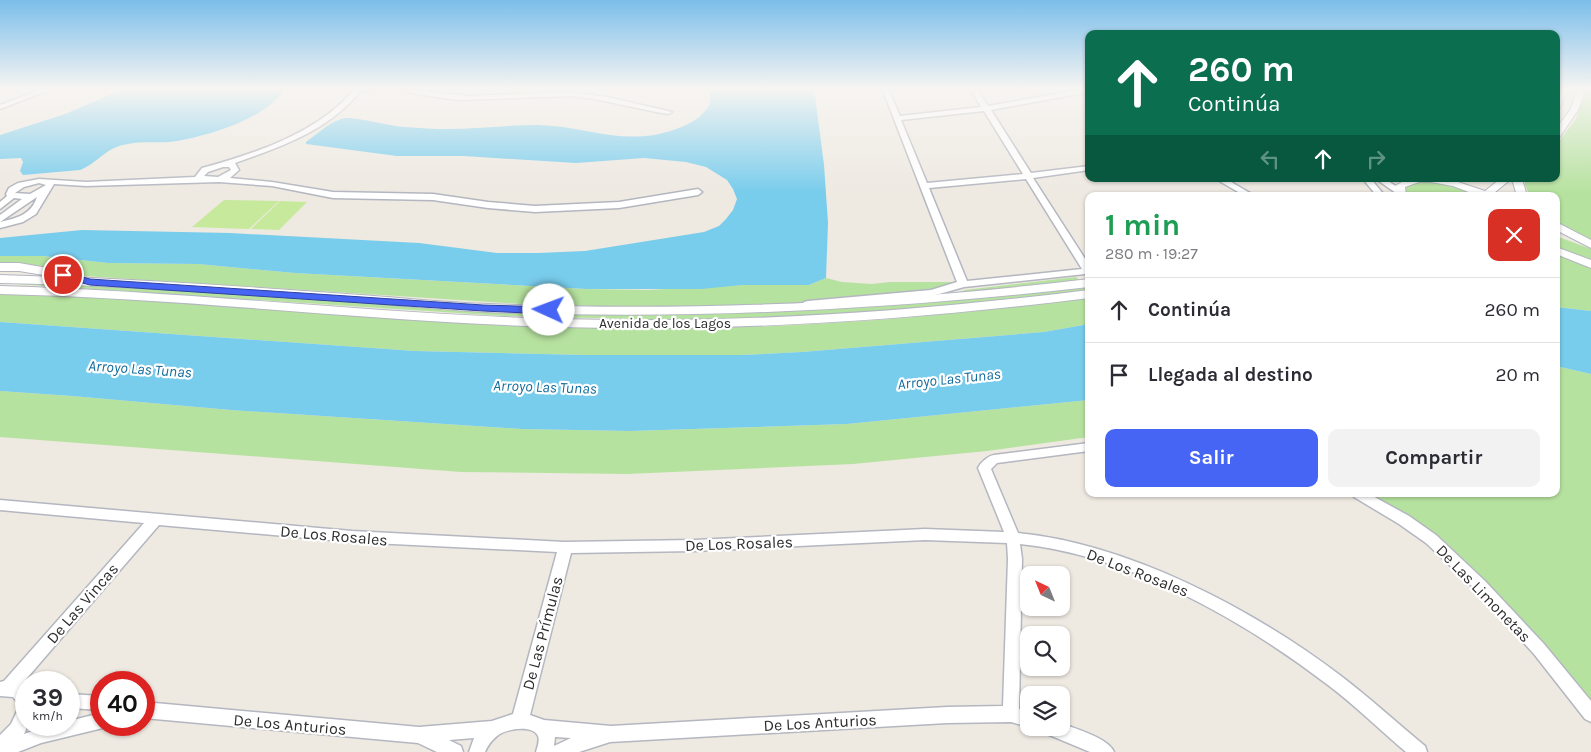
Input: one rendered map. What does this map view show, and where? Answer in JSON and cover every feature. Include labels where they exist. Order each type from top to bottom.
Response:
[{"type":"street","points":[[156,181],[205,170],[243,158],[318,123]]},
{"type":"street","points":[[898,123],[963,284]]},
{"type":"street","points":[[995,123],[1085,269]]},
{"type":"street","points":[[0,199],[33,182],[86,184],[217,179],[235,173],[243,158]]},
{"type":"street","points":[[222,165],[235,173],[333,195],[424,196],[535,209],[619,204],[698,192]]},
{"type":"street","points":[[924,186],[1029,177],[1085,169]]},
{"type":"street","points":[[203,179],[199,176],[205,170]]},
{"type":"street","points":[[0,226],[34,212],[38,208],[44,191],[50,185],[48,182]]},
{"type":"street","points":[[1225,182],[1244,192]]},
{"type":"street","points":[[1369,182],[1378,192]]},
{"type":"street","points":[[1384,182],[1397,192]]},
{"type":"street","points":[[1401,192],[1404,183],[1408,182]]},
{"type":"street","points":[[1448,182],[1478,192]]},
{"type":"street","points":[[1489,192],[1502,182]]},
{"type":"street","points":[[0,191],[22,197],[44,191],[86,184]]},
{"type":"street","points":[[0,206],[12,193]]},
{"type":"street","points":[[0,219],[34,195]]},
{"type":"street","points":[[1560,227],[1591,245]]},
{"type":"street","points":[[1560,235],[1591,245]]},
{"type":"street","points":[[1560,251],[1591,264]]},
{"type":"street","points":[[0,267],[50,271],[90,282]]},
{"type":"street","points":[[762,311],[824,302],[932,293],[963,284],[1085,274]]},
{"type":"street","name":"Avenida de los Lagos","points":[[0,279],[90,282],[483,308],[613,312],[762,311],[925,301],[1085,274]]},
{"type":"street","name":"Avenida de los Lagos","points":[[0,290],[91,292],[482,320],[622,324],[822,320],[927,312],[1085,294]]},
{"type":"street","points":[[1011,714],[1015,560],[1013,538],[984,468],[985,465],[994,459],[1085,448]]},
{"type":"street","name":"De Las Limonetas","points":[[1364,497],[1431,539],[1468,573],[1539,650],[1591,714]]},
{"type":"street","name":"De Los Rosales","points":[[0,505],[414,542],[565,547],[767,542],[948,534],[1013,538],[1056,545],[1110,559],[1179,586],[1241,618],[1322,671],[1419,752]]},
{"type":"street","name":"De Las Vincas","points":[[4,689],[156,518]]},
{"type":"street","name":"De Las Prímulas","points":[[520,720],[565,547]]},
{"type":"street","name":"De Los Anturios","points":[[155,713],[419,735]]},
{"type":"street","name":"De Los Anturios","points":[[611,734],[947,715],[1011,714],[1020,716]]},
{"type":"street","points":[[477,752],[482,738],[492,729],[505,723],[520,720],[535,723],[544,728],[611,734]]},
{"type":"street","points":[[0,750],[41,735],[90,724]]},
{"type":"street","points":[[544,728],[548,736],[548,743],[544,752]]},
{"type":"street","points":[[419,735],[492,729]]},
{"type":"street","points":[[0,746],[15,732]]},
{"type":"street","points":[[559,752],[611,734]]},
{"type":"street","points":[[1070,734],[1106,752]]},
{"type":"street","points":[[419,735],[455,752]]},
{"type":"green space","points":[[1573,123],[1591,123],[1591,241],[1560,223],[1560,192],[1528,192],[1525,185],[1525,182],[1560,182],[1560,140]]},
{"type":"green space","points":[[1436,182],[1456,186],[1471,192],[1403,192],[1404,188],[1409,184]]},
{"type":"green space","points":[[224,200],[279,201],[249,229],[192,227]]},
{"type":"green space","points":[[280,201],[307,202],[279,230],[251,229]]},
{"type":"green space","points":[[1560,237],[1591,249],[1591,262],[1560,250]]},
{"type":"green space","points":[[0,256],[43,256],[108,263],[198,264],[295,273],[587,289],[648,290],[742,285],[809,285],[826,278],[842,282],[872,284],[890,282],[954,282],[951,286],[931,291],[828,298],[785,305],[630,307],[522,304],[85,276],[0,264]]},
{"type":"green space","points":[[1560,256],[1591,267],[1591,311],[1560,307]]},
{"type":"green space","points":[[1076,277],[1079,280],[951,295],[965,290]]},
{"type":"green space","points":[[0,283],[65,283],[505,312],[579,314],[798,311],[943,302],[1085,286],[1085,290],[926,309],[773,318],[685,320],[504,316]]},
{"type":"green space","points":[[0,293],[503,323],[657,328],[819,324],[927,316],[1085,298],[1085,325],[1044,332],[802,352],[742,355],[585,355],[415,351],[0,322]]},
{"type":"green space","points":[[1560,367],[1591,374],[1591,700],[1478,573],[1444,541],[1376,497],[1560,497]]},
{"type":"green space","points":[[0,391],[231,410],[522,429],[630,431],[847,424],[1085,400],[1085,438],[987,451],[853,464],[627,474],[461,472],[0,437]]},
{"type":"water","points":[[37,123],[238,123],[183,140],[123,145],[111,150],[80,170],[23,175],[20,171],[23,162],[21,158],[0,159],[0,135]]},
{"type":"water","points":[[332,123],[382,123],[423,128],[459,129],[538,125],[638,137],[655,135],[689,123],[819,123],[828,223],[826,278],[809,285],[742,285],[701,289],[587,289],[295,273],[198,264],[108,263],[43,256],[0,256],[0,238],[82,230],[230,233],[419,243],[497,253],[585,251],[704,232],[719,226],[726,219],[733,210],[737,199],[727,180],[706,167],[686,162],[644,158],[576,163],[464,156],[397,156],[306,144],[306,142]]},
{"type":"water","points":[[1560,307],[1591,311],[1591,374],[1560,367]]},
{"type":"water","name":"Arroyo Las Tunas","points":[[0,322],[415,351],[585,355],[742,355],[802,352],[1044,332],[1085,325],[1085,400],[847,424],[630,431],[522,429],[231,410],[0,391]]},
{"type":"route","points":[[63,275],[90,282],[210,288],[483,308],[549,310]]}]
